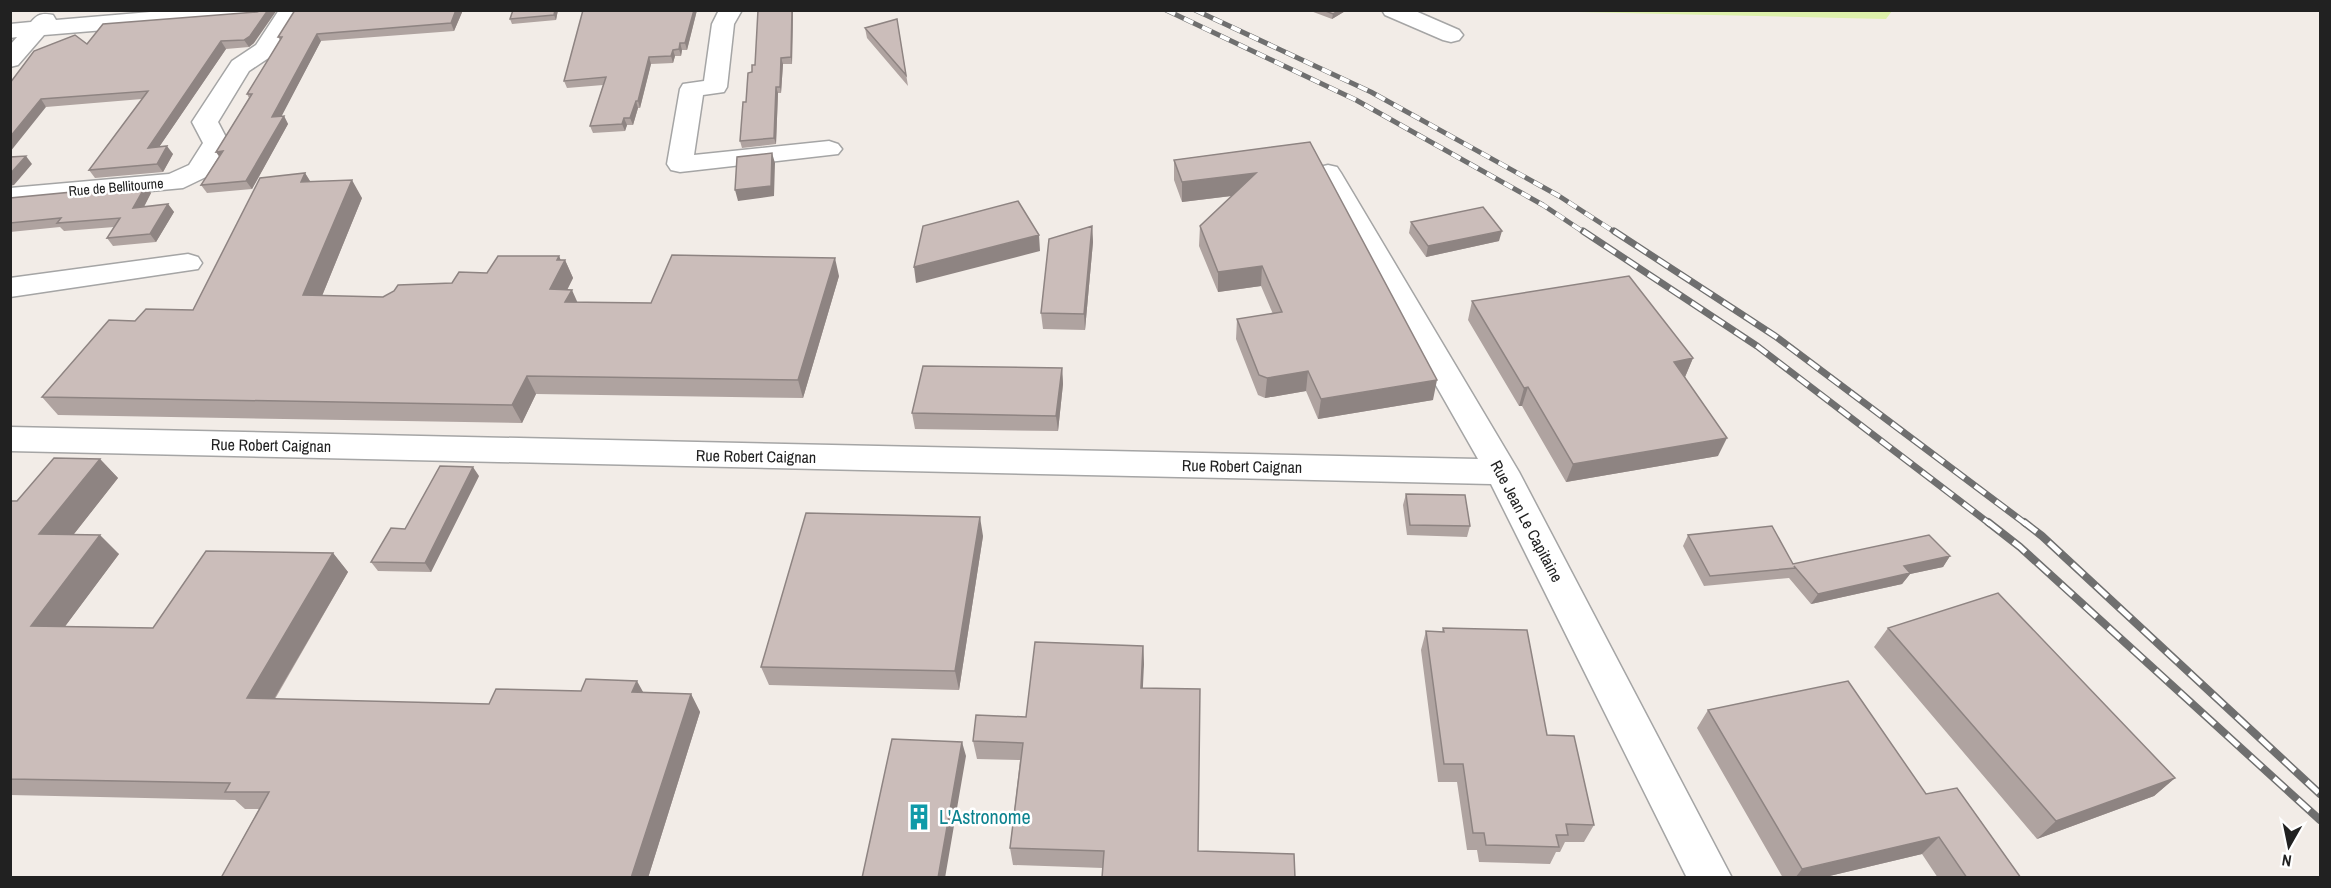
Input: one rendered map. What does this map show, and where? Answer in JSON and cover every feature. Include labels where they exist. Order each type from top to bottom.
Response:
[{"type":"street","points":[[10,60],[53,10]]},
{"type":"street","points":[[10,31],[261,10]]},
{"type":"street","name":"Rue de Bellitourne","points":[[10,196],[174,182],[199,170],[216,142],[205,122],[240,66],[265,50],[291,10]]},
{"type":"street","points":[[731,10],[723,24],[716,87],[692,89],[680,164],[829,149]]},
{"type":"street","points":[[1393,10],[1451,35]]},
{"type":"street","name":"Rue Jean Le Capitaine","points":[[1328,173],[1502,472],[1710,878]]},
{"type":"street","points":[[10,288],[188,263]]},
{"type":"street","name":"Rue Robert Caignan","points":[[10,439],[1502,472]]},
{"type":"green space","points":[[1532,11],[1892,11],[1886,19]]},
{"type":"building","points":[[268,10],[250,36],[244,40],[221,41],[148,148],[167,146],[157,164],[89,170],[148,91],[41,99],[10,137],[10,83],[34,51],[75,35],[87,44],[103,24]]},
{"type":"building","points":[[295,10],[456,10],[451,23],[317,34],[272,117],[284,116],[246,181],[201,185],[223,151],[216,152],[252,94],[247,94],[282,37],[278,37]]},
{"type":"building","points":[[513,10],[555,10],[554,15],[510,19]]},
{"type":"building","points":[[583,10],[694,10],[685,43],[680,43],[679,49],[673,50],[671,56],[649,57],[638,101],[636,101],[630,118],[624,118],[622,124],[590,126],[606,77],[564,81]]},
{"type":"building","points":[[758,10],[792,10],[791,57],[781,58],[780,87],[776,87],[774,138],[740,141],[748,73],[752,72],[752,65],[755,65]]},
{"type":"building","points":[[1323,10],[1339,10],[1333,14]]},
{"type":"building","points":[[897,19],[906,75],[865,28]]},
{"type":"building","points":[[1310,142],[1437,380],[1321,399],[1308,371],[1267,378],[1259,375],[1237,319],[1282,312],[1262,266],[1218,272],[1200,226],[1256,173],[1182,182],[1174,160]]},
{"type":"building","points":[[772,153],[771,186],[735,190],[737,157]]},
{"type":"building","points":[[26,156],[10,174],[10,157]]},
{"type":"building","points":[[305,173],[301,182],[352,180],[303,295],[383,297],[394,291],[398,285],[452,283],[459,272],[487,273],[498,256],[559,256],[557,260],[565,260],[550,289],[572,290],[565,302],[651,303],[672,255],[835,258],[798,380],[527,376],[512,405],[42,397],[109,320],[135,321],[146,309],[193,310],[260,178]]},
{"type":"building","points":[[146,185],[133,208],[168,204],[150,234],[107,238],[120,218],[57,223],[61,218],[10,223],[10,198]]},
{"type":"building","points":[[1018,201],[1039,235],[914,267],[923,226]]},
{"type":"building","points":[[1483,207],[1502,231],[1428,246],[1411,222]]},
{"type":"building","points":[[1092,226],[1084,314],[1041,313],[1049,239]]},
{"type":"building","points":[[1629,276],[1693,358],[1674,362],[1727,438],[1573,464],[1528,387],[1524,388],[1472,301]]},
{"type":"building","points":[[923,366],[1062,368],[1056,416],[912,413]]},
{"type":"building","points":[[54,458],[100,459],[39,534],[100,535],[31,626],[153,628],[206,551],[333,553],[247,698],[489,704],[496,689],[581,691],[586,679],[637,681],[632,692],[691,694],[631,878],[221,878],[269,792],[225,792],[230,783],[10,779],[10,501],[17,501]]},
{"type":"building","points":[[440,466],[473,467],[425,563],[371,562],[391,528],[405,529]]},
{"type":"building","points":[[1406,494],[1465,495],[1470,526],[1410,525]]},
{"type":"building","points":[[806,513],[980,517],[955,671],[761,667]]},
{"type":"building","points":[[1772,526],[1793,564],[1929,535],[1950,556],[1904,566],[1910,573],[1818,594],[1794,566],[1795,568],[1710,576],[1688,535]]},
{"type":"building","points":[[1998,593],[2175,778],[2056,821],[1888,628]]},
{"type":"building","points":[[1443,628],[1527,630],[1547,735],[1574,736],[1594,825],[1566,824],[1568,835],[1556,835],[1559,847],[1486,845],[1484,833],[1473,833],[1463,764],[1444,764],[1426,631],[1444,632]]},
{"type":"building","points":[[1035,642],[1143,646],[1141,688],[1200,689],[1198,851],[1294,854],[1295,878],[1102,878],[1104,851],[1010,848],[1023,743],[973,741],[976,715],[1026,717]]},
{"type":"building","points":[[1848,681],[1926,794],[1957,788],[2021,878],[1967,878],[1939,837],[1802,869],[1708,710]]},
{"type":"building","name":"L'Astronome","points":[[892,739],[962,742],[938,878],[862,878]]},
{"type":"railway","points":[[1166,10],[1356,100],[1543,205],[1585,233]]},
{"type":"railway","points":[[1195,10],[1371,92],[1559,196],[1616,233]]},
{"type":"railway","points":[[1583,231],[1757,346],[1990,524]]},
{"type":"railway","points":[[1614,231],[1775,336],[2026,524]]},
{"type":"railway","points":[[1988,522],[2020,547],[2320,820]]},
{"type":"railway","points":[[2024,522],[2042,536],[2320,794]]},
{"type":"place","name":"L'Astronome","points":[[919,817]]}]
